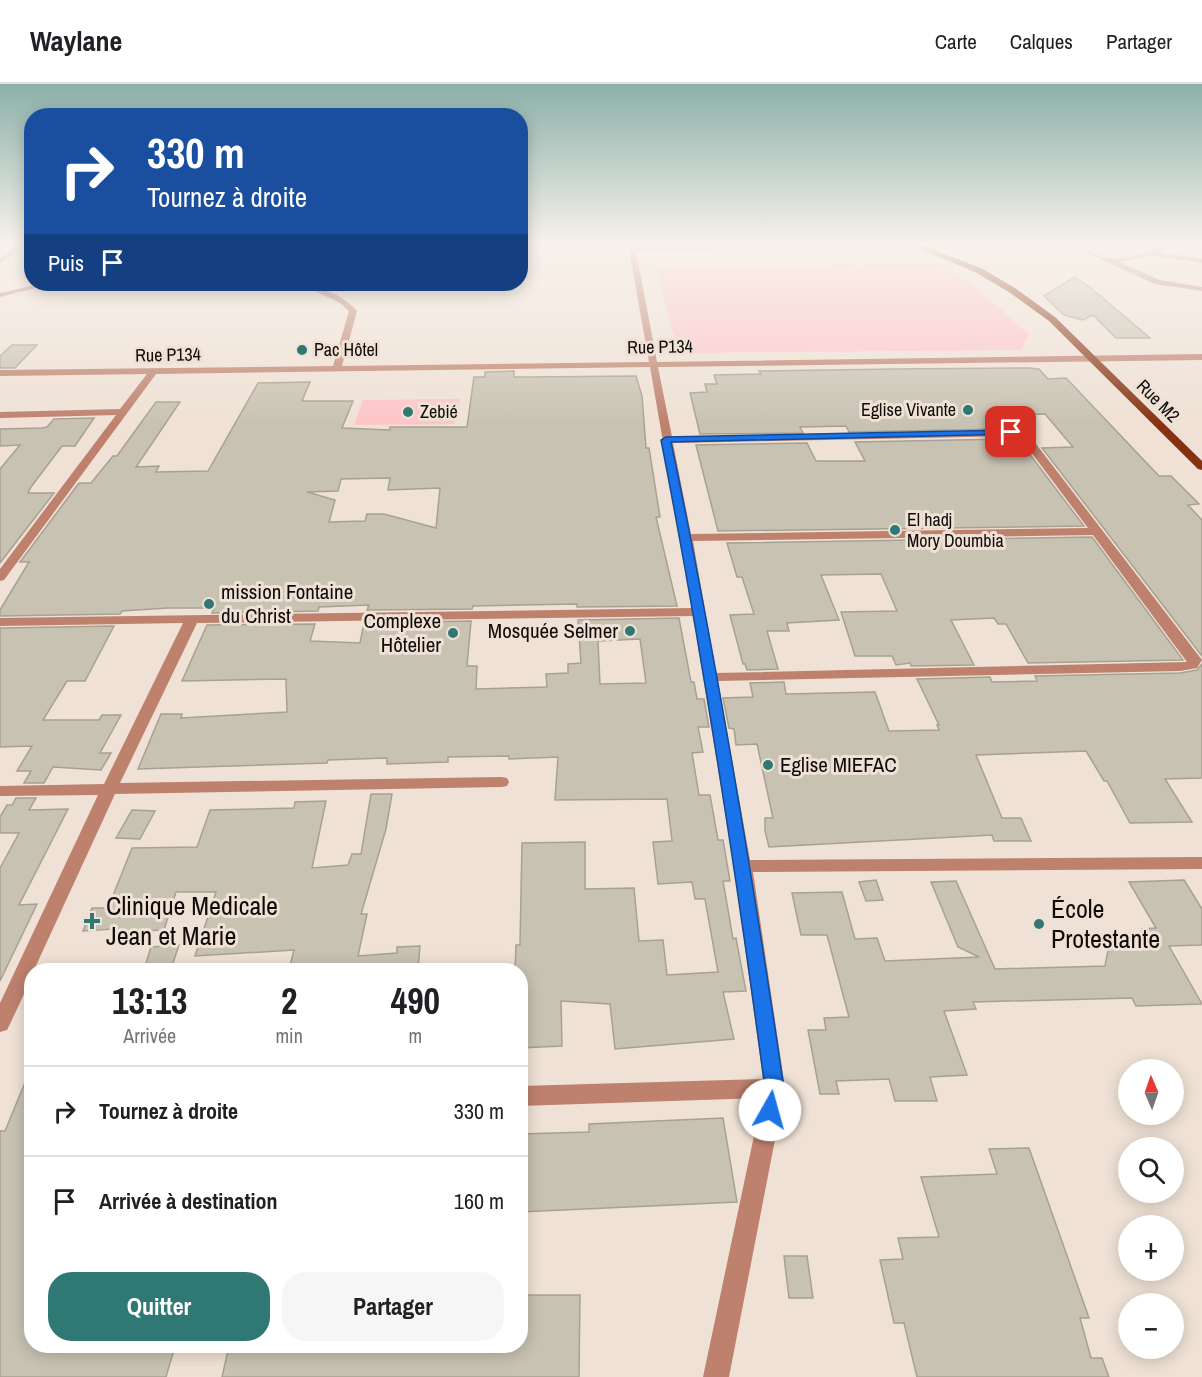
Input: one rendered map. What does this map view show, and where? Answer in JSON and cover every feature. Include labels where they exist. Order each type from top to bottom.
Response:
[{"type":"main road","name":"Rue M2","points":[[1032,304],[1052,319],[1202,468]]},
{"type":"street","points":[[337,368],[352,311],[346,304]]},
{"type":"street","points":[[642,304],[686,538],[697,612],[743,866],[775,1088],[717,1377]]},
{"type":"street","name":"Rue P134","points":[[0,373],[1202,357]]},
{"type":"street","points":[[0,577],[153,372]]},
{"type":"street","points":[[0,415],[123,412]]},
{"type":"street","points":[[666,440],[1023,434],[1195,660],[1192,665],[710,677]]},
{"type":"street","points":[[686,538],[1098,531]]},
{"type":"street","points":[[0,622],[697,612]]},
{"type":"street","points":[[28,963],[109,789],[191,621]]},
{"type":"street","points":[[0,791],[501,782]]},
{"type":"street","points":[[743,866],[1202,863]]},
{"type":"street","points":[[0,1024],[24,972]]},
{"type":"street","points":[[528,1096],[775,1088]]},
{"type":"shaded area","points":[[666,304],[995,304],[1029,334],[1021,350],[678,353]]},
{"type":"shaded area","name":"Zebié","points":[[460,399],[454,424],[354,425],[363,400]]},
{"type":"building","points":[[1053,304],[1110,304],[1150,338],[1116,338],[1093,315],[1083,320],[1064,315]]},
{"type":"building","points":[[12,345],[37,345],[15,368],[0,368],[0,356]]},
{"type":"building","points":[[1029,368],[1039,369],[1048,379],[1066,378],[1159,476],[1171,476],[1199,504],[1188,505],[1202,520],[1202,656],[1042,448],[1073,447],[1045,414],[989,415],[999,429],[849,432],[846,426],[800,427],[803,433],[700,434],[690,393],[707,392],[705,384],[717,384],[714,375],[761,374],[759,371]]},
{"type":"building","points":[[514,371],[514,377],[636,376],[642,396],[646,448],[649,448],[660,517],[656,517],[677,606],[577,607],[577,604],[473,606],[472,609],[367,610],[369,605],[319,607],[318,611],[212,613],[214,608],[168,608],[122,611],[120,614],[0,616],[0,610],[29,562],[20,562],[79,483],[91,483],[113,456],[117,456],[156,402],[180,402],[136,467],[159,466],[156,472],[208,471],[258,383],[310,382],[302,401],[353,401],[342,428],[390,430],[390,427],[467,427],[474,377],[485,377],[485,372]],"holes":[[[390,478],[388,490],[440,488],[436,528],[384,514],[367,514],[365,521],[329,522],[335,500],[307,492],[338,491],[341,479]]]},
{"type":"building","points":[[94,418],[75,446],[62,446],[31,487],[28,493],[54,493],[0,563],[0,469],[20,445],[0,446],[0,429],[42,428],[47,427],[54,419]]},
{"type":"building","points":[[1006,439],[1013,448],[1025,448],[1084,526],[718,531],[696,445],[807,443],[816,461],[865,461],[855,442]]},
{"type":"building","points":[[1092,537],[1183,660],[1028,663],[1006,624],[998,624],[994,618],[951,620],[974,665],[911,666],[910,663],[896,665],[892,656],[855,656],[841,612],[897,611],[881,574],[821,575],[839,620],[787,623],[789,631],[767,631],[778,669],[747,670],[743,664],[730,615],[754,614],[742,577],[737,577],[727,543]]},
{"type":"building","points":[[679,618],[691,682],[694,682],[697,699],[704,699],[709,727],[698,727],[703,752],[692,753],[699,795],[710,795],[718,840],[723,840],[730,881],[723,881],[733,939],[736,938],[746,991],[723,992],[734,1039],[615,1049],[610,1004],[561,1001],[562,1046],[528,1048],[528,963],[515,963],[516,945],[520,945],[522,843],[585,842],[585,889],[634,888],[639,941],[663,940],[667,975],[718,972],[705,899],[695,899],[692,882],[658,884],[653,842],[672,841],[667,799],[555,800],[558,757],[509,759],[509,756],[448,757],[448,762],[387,764],[387,758],[328,760],[327,763],[138,769],[161,714],[182,714],[181,718],[287,712],[286,679],[182,681],[207,625],[315,624],[310,641],[360,643],[364,623],[471,621],[467,666],[477,666],[476,689],[547,687],[546,674],[568,673],[568,664],[581,663],[578,620]],"holes":[[[640,639],[646,683],[600,684],[598,641]]]},
{"type":"building","points":[[114,626],[85,681],[67,681],[43,720],[99,720],[102,715],[121,715],[100,753],[111,753],[101,770],[53,767],[44,783],[24,783],[31,771],[17,771],[32,746],[0,747],[0,628]]},
{"type":"building","points":[[1202,664],[1202,778],[1165,779],[1192,822],[1130,823],[1107,781],[1104,781],[1086,751],[976,755],[1002,818],[1021,818],[1031,841],[994,841],[992,835],[769,847],[765,818],[773,818],[757,744],[736,745],[734,729],[729,728],[723,698],[753,697],[750,683],[784,682],[786,694],[875,692],[889,731],[939,730],[937,725],[939,725],[917,679],[990,677],[992,682],[1037,681],[1035,676],[1180,673],[1197,670]]},
{"type":"building","points":[[371,794],[392,794],[386,829],[361,914],[367,914],[358,956],[397,953],[397,947],[420,946],[419,963],[291,963],[294,950],[195,956],[216,892],[176,892],[164,930],[83,931],[92,908],[108,908],[132,848],[197,847],[210,810],[294,808],[295,802],[326,801],[312,868],[348,865],[352,854],[361,854]]},
{"type":"building","points":[[16,798],[36,798],[29,810],[68,809],[19,905],[37,904],[0,981],[0,868],[19,833],[0,833],[0,817],[7,805],[12,805]]},
{"type":"building","points":[[132,810],[155,811],[140,839],[116,838]]},
{"type":"building","points":[[876,880],[883,900],[866,901],[859,882]]},
{"type":"building","points":[[1184,880],[1202,909],[1202,945],[1169,946],[1202,1004],[1136,1006],[1132,998],[973,1002],[976,1009],[944,1011],[967,1075],[930,1077],[937,1101],[895,1101],[889,1079],[836,1081],[839,1094],[820,1094],[808,1030],[826,1030],[824,1018],[849,1017],[827,935],[801,935],[792,893],[842,892],[855,939],[877,938],[885,961],[979,957],[958,947],[931,882],[956,881],[995,969],[1105,966],[1111,935],[1144,932],[1142,929],[1156,928],[1129,882]]},
{"type":"building","points":[[179,945],[173,963],[146,963],[151,947]]},
{"type":"building","points":[[24,1085],[24,1353],[173,1353],[166,1377],[0,1377],[0,1131],[5,1131]]},
{"type":"building","points":[[723,1118],[737,1202],[528,1212],[528,1134],[589,1132],[589,1124]]},
{"type":"building","points":[[1029,1148],[1089,1318],[1080,1318],[1091,1358],[1102,1358],[1109,1377],[917,1377],[904,1323],[894,1323],[880,1260],[903,1259],[898,1238],[939,1237],[921,1177],[997,1174],[989,1149]]},
{"type":"building","points":[[784,1256],[807,1256],[813,1298],[789,1298]]},
{"type":"building","points":[[528,1295],[580,1295],[579,1377],[222,1377],[227,1353],[528,1353]]},
{"type":"place","name":"Pac Hôtel","points":[[302,350]]},
{"type":"place","name":"Eglise Vivante","points":[[968,410]]},
{"type":"place","name":"Zebié","points":[[408,412]]},
{"type":"place","name":"El hadj Mory Doumbia","points":[[895,530]]},
{"type":"place","name":"mission Fontaine du Christ","points":[[209,604]]},
{"type":"place","name":"Mosquée Selmer","points":[[630,631]]},
{"type":"place","name":"Complexe Hôtelier","points":[[453,633]]},
{"type":"place","name":"Eglise MIEFAC","points":[[768,765]]},
{"type":"place","name":"Clinique Medicale Jean et Marie","points":[[92,921]]},
{"type":"place","name":"École Protestante","points":[[1039,924]]},
{"type":"route","points":[[770,1110],[775,1088],[743,866],[697,612],[686,538],[666,440],[1011,432]]}]
